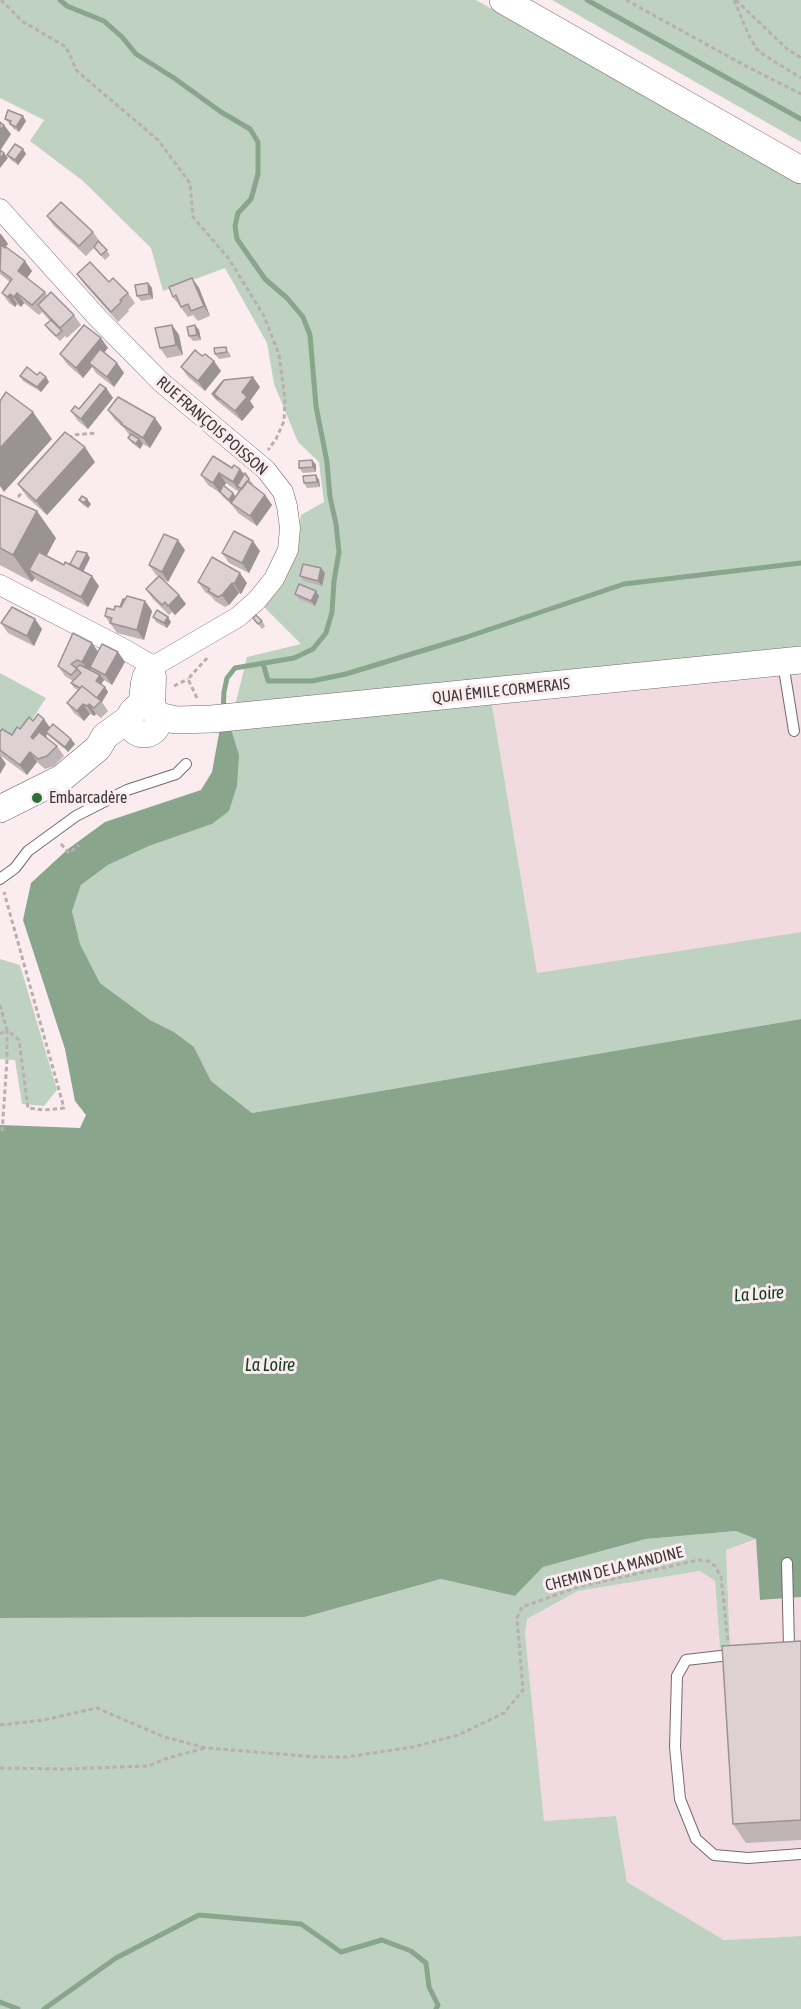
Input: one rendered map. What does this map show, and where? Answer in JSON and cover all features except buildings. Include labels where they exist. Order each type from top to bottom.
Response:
[{"type":"street","points":[[503,0],[801,170]]},
{"type":"street","name":"RUE FRANÇOIS POISSON","points":[[0,209],[97,317],[161,382],[258,463],[275,481],[287,506],[290,538],[288,550],[280,569],[257,600],[238,617],[153,666]]},
{"type":"street","points":[[0,585],[153,666],[156,677],[146,719],[105,736],[98,748],[62,778],[0,809]]},
{"type":"street","name":"QUAI ÉMILE CORMERAIS","points":[[146,719],[181,729],[194,725],[212,714],[792,661]]},
{"type":"lane","points":[[792,661],[794,731]]},
{"type":"lane","points":[[0,879],[15,868],[28,851],[76,816],[127,790],[176,774],[186,764]]},
{"type":"lane","points":[[786,1563],[789,1647]]},
{"type":"lane","points":[[739,1654],[686,1660],[677,1676],[675,1747],[680,1799],[696,1839],[714,1855],[748,1858],[801,1854]]},
{"type":"path","points":[[1,0],[22,21],[66,47],[77,71],[158,140],[190,183],[193,217],[228,259],[264,316],[279,356],[285,399],[284,421],[276,439],[258,463]]},
{"type":"path","points":[[626,0],[801,94]]},
{"type":"path","points":[[735,0],[787,49],[801,58]]},
{"type":"path","points":[[735,0],[749,36],[757,49],[764,56],[801,78]]},
{"type":"path","points":[[65,444],[73,435],[97,433]]},
{"type":"path","points":[[18,497],[26,488]]},
{"type":"path","points":[[212,654],[188,679],[212,714]]},
{"type":"path","points":[[57,839],[69,853],[79,845]]},
{"type":"path","points":[[0,879],[64,1108],[44,1110],[28,1108],[19,1040],[7,1030]]},
{"type":"path","points":[[0,1005],[7,1030],[2,1133]]},
{"type":"path","points":[[0,1034],[7,1030]]},
{"type":"path","name":"CHEMIN DE LA MANDINE","points":[[0,1725],[44,1720],[97,1708],[164,1737],[207,1748],[315,1757],[346,1757],[413,1747],[458,1735],[504,1713],[523,1690],[517,1618],[522,1607],[578,1587],[698,1560],[708,1561],[715,1566],[721,1577],[728,1643],[739,1654]]},
{"type":"path","points":[[0,1768],[65,1769],[148,1766],[168,1758],[207,1748]]},
{"type":"shaded area","points":[[0,0],[476,0],[801,184],[801,648],[488,681],[537,973],[801,932],[801,1019],[252,1113],[211,1081],[194,1047],[174,1032],[150,1020],[100,983],[80,944],[72,911],[81,885],[108,865],[149,846],[212,824],[230,726],[247,657],[301,644],[261,604],[297,547],[301,515],[324,502],[319,462],[298,442],[274,384],[267,343],[225,268],[163,291],[151,248],[83,181],[30,141],[44,120],[0,98]]},
{"type":"shaded area","points":[[552,0],[801,0],[801,142],[627,43]]},
{"type":"shaded area","points":[[801,648],[801,932],[537,973],[488,680]]},
{"type":"shaded area","points":[[0,673],[46,698],[18,741],[0,730]]},
{"type":"shaded area","points":[[0,959],[20,965],[57,1090],[44,1106],[22,1104],[15,1060],[0,1059]]},
{"type":"shaded area","points":[[736,1531],[756,1539],[726,1550],[730,1647],[720,1647],[715,1581],[700,1571],[578,1591],[527,1619],[525,1634],[544,1821],[616,1816],[627,1882],[724,1940],[801,1936],[801,2009],[0,2009],[0,1618],[305,1617],[441,1579],[515,1596],[543,1567],[646,1539]]},
{"type":"shaded area","points":[[756,1539],[761,1600],[801,1597],[801,1936],[724,1940],[627,1882],[616,1816],[544,1821],[525,1634],[527,1619],[578,1591],[700,1571],[715,1581],[720,1646],[730,1646],[726,1550]]},
{"type":"water","name":"La Loire","points":[[230,726],[239,755],[237,786],[229,811],[212,824],[149,846],[108,865],[81,885],[72,911],[80,944],[100,983],[150,1020],[174,1032],[194,1047],[211,1081],[252,1113],[801,1019],[801,1597],[760,1600],[756,1539],[736,1531],[646,1539],[543,1567],[515,1596],[441,1579],[305,1617],[0,1618],[0,1125],[80,1128],[86,1115],[75,1101],[65,1049],[23,920],[31,883],[68,849],[105,822],[201,790],[212,772],[220,728]]},
{"type":"waterway","points":[[60,0],[67,6],[104,21],[136,54],[250,129],[258,142],[258,174],[251,199],[238,213],[235,226],[237,239],[265,279],[287,298],[303,317],[310,335],[316,406],[327,462],[339,552],[332,612],[326,633],[313,649],[294,658],[235,668],[227,678],[223,711]]},
{"type":"waterway","points":[[587,0],[801,119]]},
{"type":"waterway","points":[[263,663],[268,681],[312,681],[346,674],[464,638],[624,584],[801,563]]},
{"type":"waterway","points":[[44,2009],[116,1958],[199,1915],[301,1924],[341,1952],[382,1940],[411,1951],[426,1963],[429,1987],[438,2005],[436,2009]]},
{"type":"waterway","points":[[0,2002],[18,2009]]},
{"type":"place","name":"Embarcadère","points":[[37,798]]}]
